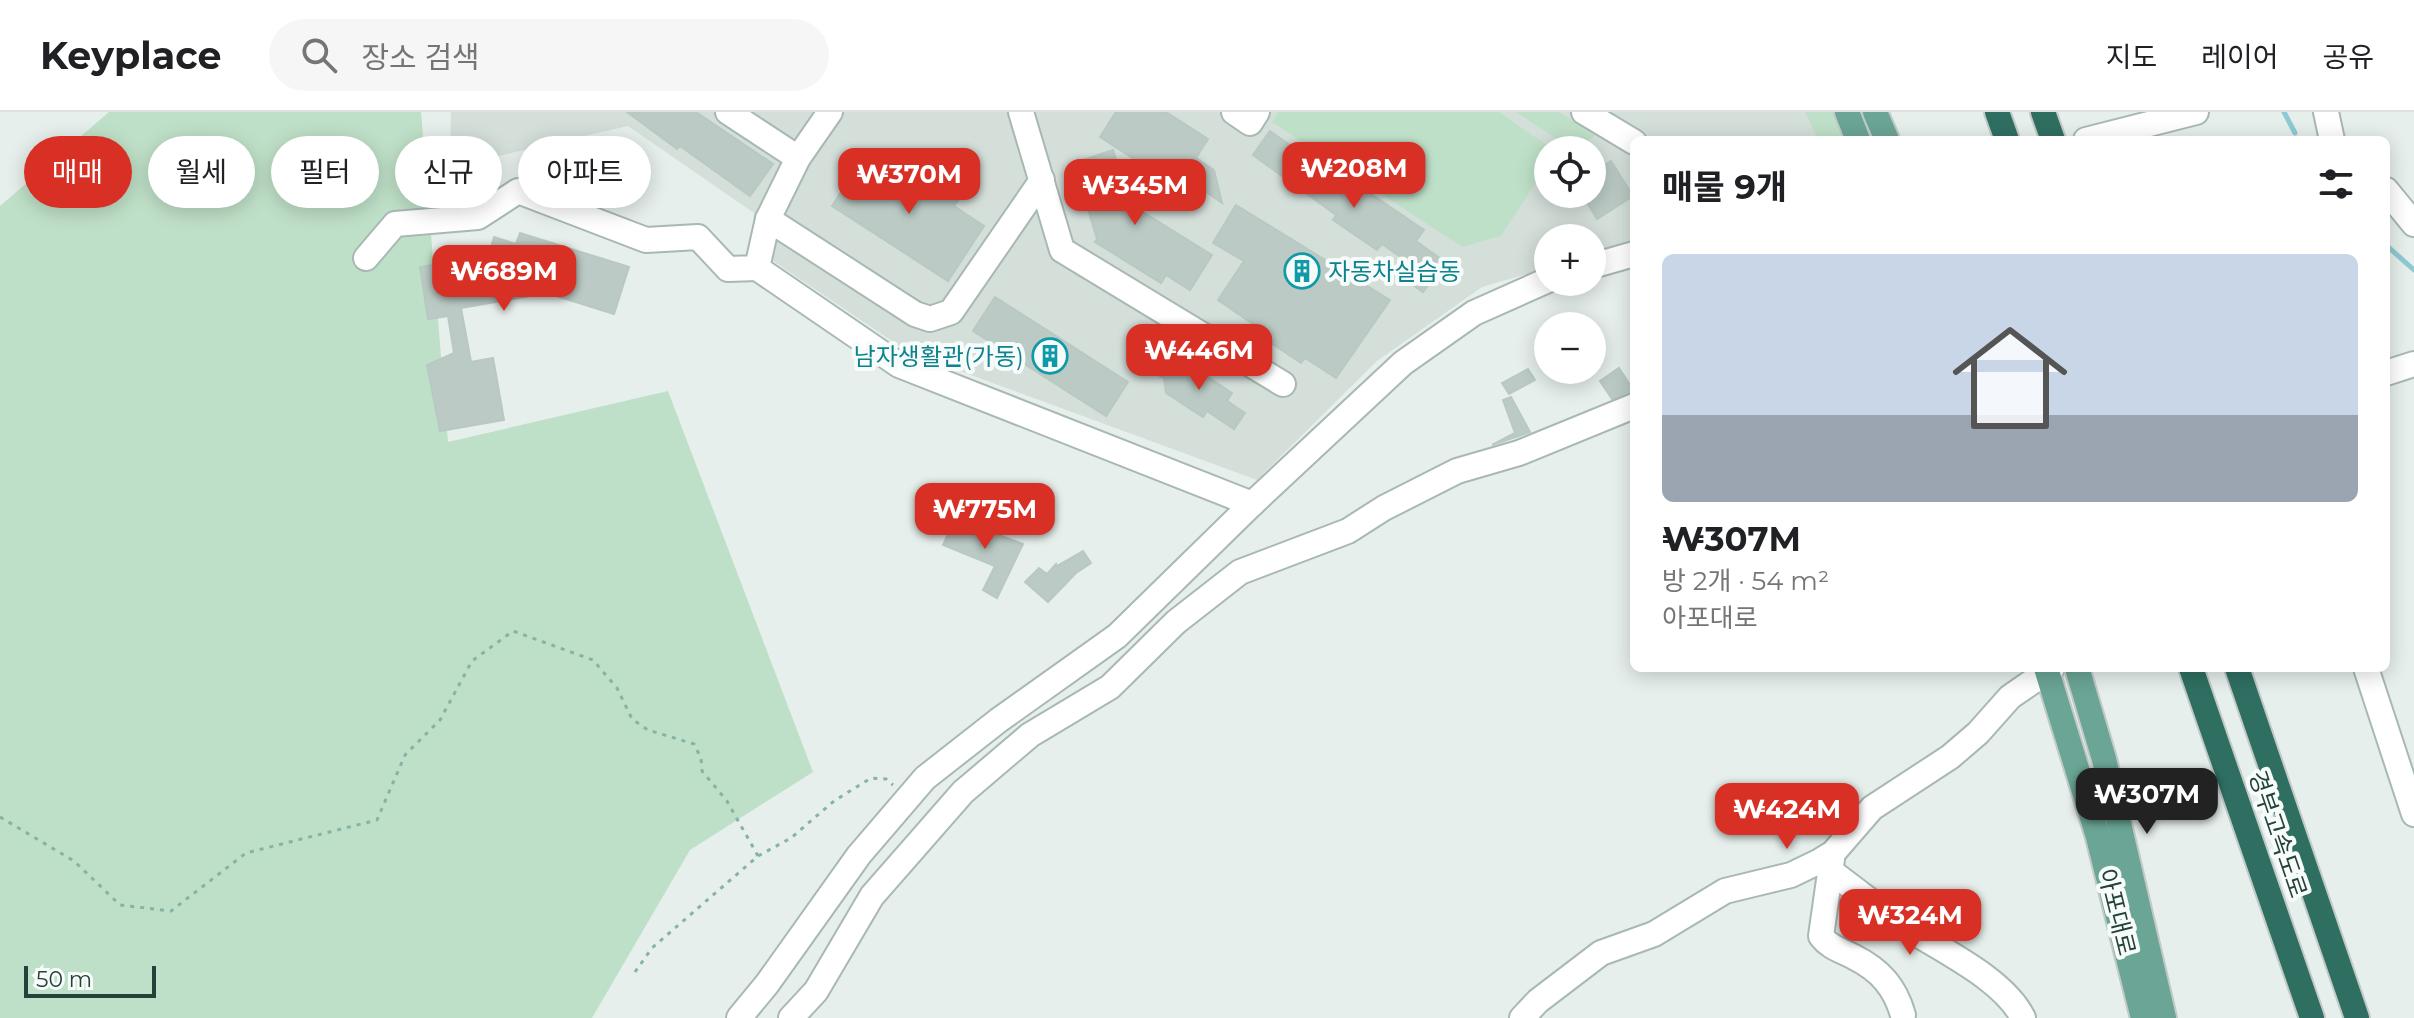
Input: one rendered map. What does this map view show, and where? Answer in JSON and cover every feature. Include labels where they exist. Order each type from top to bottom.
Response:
[{"type":"highway","points":[[1997,112],[2006,136]]},
{"type":"highway","points":[[2043,112],[2052,136]]},
{"type":"highway","name":"경부고속도로","points":[[2192,672],[2312,1018]]},
{"type":"highway","name":"경부고속도로","points":[[2238,672],[2357,1018]]},
{"type":"main road","points":[[1847,112],[1856,136]]},
{"type":"main road","points":[[1875,112],[1885,136]]},
{"type":"main road","name":"아포대로","points":[[2050,672],[2098,837],[2143,1018]]},
{"type":"main road","name":"아포대로","points":[[2078,672],[2104,759],[2164,1018]]},
{"type":"street","points":[[728,112],[798,158]]},
{"type":"street","points":[[757,268],[768,219],[798,158],[830,112]]},
{"type":"street","points":[[1021,112],[1062,250],[1283,384]]},
{"type":"street","points":[[1234,112],[1250,123],[1257,112]]},
{"type":"street","points":[[1584,112],[1630,140]]},
{"type":"street","points":[[2119,136],[2160,131],[2196,112]]},
{"type":"street","points":[[768,219],[915,314],[930,319],[940,318],[951,312],[1042,180]]},
{"type":"street","points":[[366,258],[395,224],[478,217],[518,191],[646,240],[698,237],[728,269],[757,268],[899,365],[1252,504]]},
{"type":"street","points":[[1606,262],[1630,255]]},
{"type":"street","points":[[739,1018],[859,855],[925,778],[999,720],[1117,636],[1403,363],[1474,313],[1534,286]]},
{"type":"street","points":[[791,1018],[816,991],[872,896],[963,792],[1030,735],[1110,687],[1176,622],[1240,572],[1348,531],[1384,508],[1457,471],[1519,453],[1630,408]]},
{"type":"street","points":[[1903,1015],[1898,997],[1876,969],[1828,945],[1821,936],[1831,861],[1872,808],[1950,757],[1978,733],[2010,697],[2045,672]]},
{"type":"street","points":[[2367,672],[2414,814]]},
{"type":"street","points":[[1522,1018],[1538,1001],[1601,953],[1654,934],[1725,891],[1791,875],[1831,861]]},
{"type":"street","points":[[1831,861],[1898,922],[2000,987],[2018,1007],[2023,1018]]},
{"type":"path","points":[[0,817],[74,861],[120,905],[171,911],[246,853],[377,820],[405,755],[440,720],[472,661],[513,631],[593,660],[617,688],[632,719],[648,730],[694,744],[701,758],[702,771],[727,801],[758,856]]},
{"type":"path","points":[[635,972],[652,948],[758,856],[791,838],[834,801],[871,778],[886,779],[909,797]]},
{"type":"shaded area","points":[[451,112],[1840,112],[1850,136],[1630,136],[1630,244],[1606,251],[1606,224],[1534,224],[1534,272],[1482,287],[1377,361],[1257,480],[908,352],[751,246],[754,213],[651,142],[651,136],[642,136],[628,126],[585,136],[518,136],[518,151],[502,155],[502,136],[451,136]]},
{"type":"green space","points":[[109,112],[421,112],[423,136],[395,136],[395,208],[429,208],[448,442],[668,391],[813,772],[690,850],[592,1018],[0,1018],[0,206],[24,185],[24,208],[132,208],[132,136],[81,136]]},
{"type":"green space","points":[[1278,112],[1499,112],[1534,136],[1534,185],[1501,236],[1462,247],[1272,122]]},
{"type":"green space","points":[[1516,112],[1559,112],[1595,135],[1552,136]]},
{"type":"green space","points":[[1805,112],[1833,112],[1843,136],[1817,136]]},
{"type":"building","points":[[627,112],[696,112],[773,164],[750,196]]},
{"type":"building","points":[[1116,112],[1166,112],[1208,139],[1196,158],[1214,170],[1222,203],[1196,185],[1190,195],[1100,137]]},
{"type":"building","points":[[1270,131],[1354,190],[1358,185],[1424,230],[1416,241],[1445,262],[1423,292],[1399,275],[1408,262],[1382,244],[1377,250],[1333,220],[1336,215],[1253,155]]},
{"type":"building","points":[[1113,150],[1130,204],[1212,255],[1190,290],[1166,275],[1161,283],[1095,242],[1097,239],[1074,163]]},
{"type":"building","points":[[867,152],[925,191],[931,181],[959,199],[954,206],[984,226],[948,281],[832,206]]},
{"type":"building","points":[[1611,161],[1630,191],[1630,198],[1597,219],[1590,208],[1606,208],[1606,164]]},
{"type":"building","points":[[1236,205],[1390,300],[1336,378],[1305,358],[1301,363],[1259,335],[1260,329],[1218,300],[1244,261],[1213,243]]},
{"type":"building","points":[[520,233],[629,267],[614,314],[547,293],[461,308],[471,362],[493,358],[504,420],[440,431],[427,365],[454,353],[448,316],[428,319],[420,267],[488,257],[494,237],[516,244]]},
{"type":"building","name":"남자생활관(가동)","points":[[995,297],[1128,382],[1106,416],[973,331]]},
{"type":"building","points":[[1174,354],[1232,393],[1227,401],[1245,413],[1234,429],[1207,411],[1203,417],[1166,393],[1164,378],[1160,376]]},
{"type":"building","points":[[1619,368],[1630,385],[1630,392],[1612,399],[1602,384],[1606,384],[1606,377]]},
{"type":"building","points":[[1528,369],[1534,378],[1509,394],[1502,383]]},
{"type":"building","points":[[1511,397],[1530,432],[1492,445],[1515,433],[1503,400]]},
{"type":"building","points":[[955,519],[1023,544],[997,598],[983,590],[995,566],[943,545]]},
{"type":"building","points":[[1083,551],[1091,563],[1076,573],[1048,602],[1025,582],[1039,568],[1047,574],[1056,564]]},
{"type":"waterway","points":[[2284,112],[2295,133]]},
{"type":"waterway","points":[[2390,249],[2414,270]]},
{"type":"place","name":"자동차실습동","points":[[1302,271]]},
{"type":"place","name":"남자생활관(가동)","points":[[1050,356]]}]
